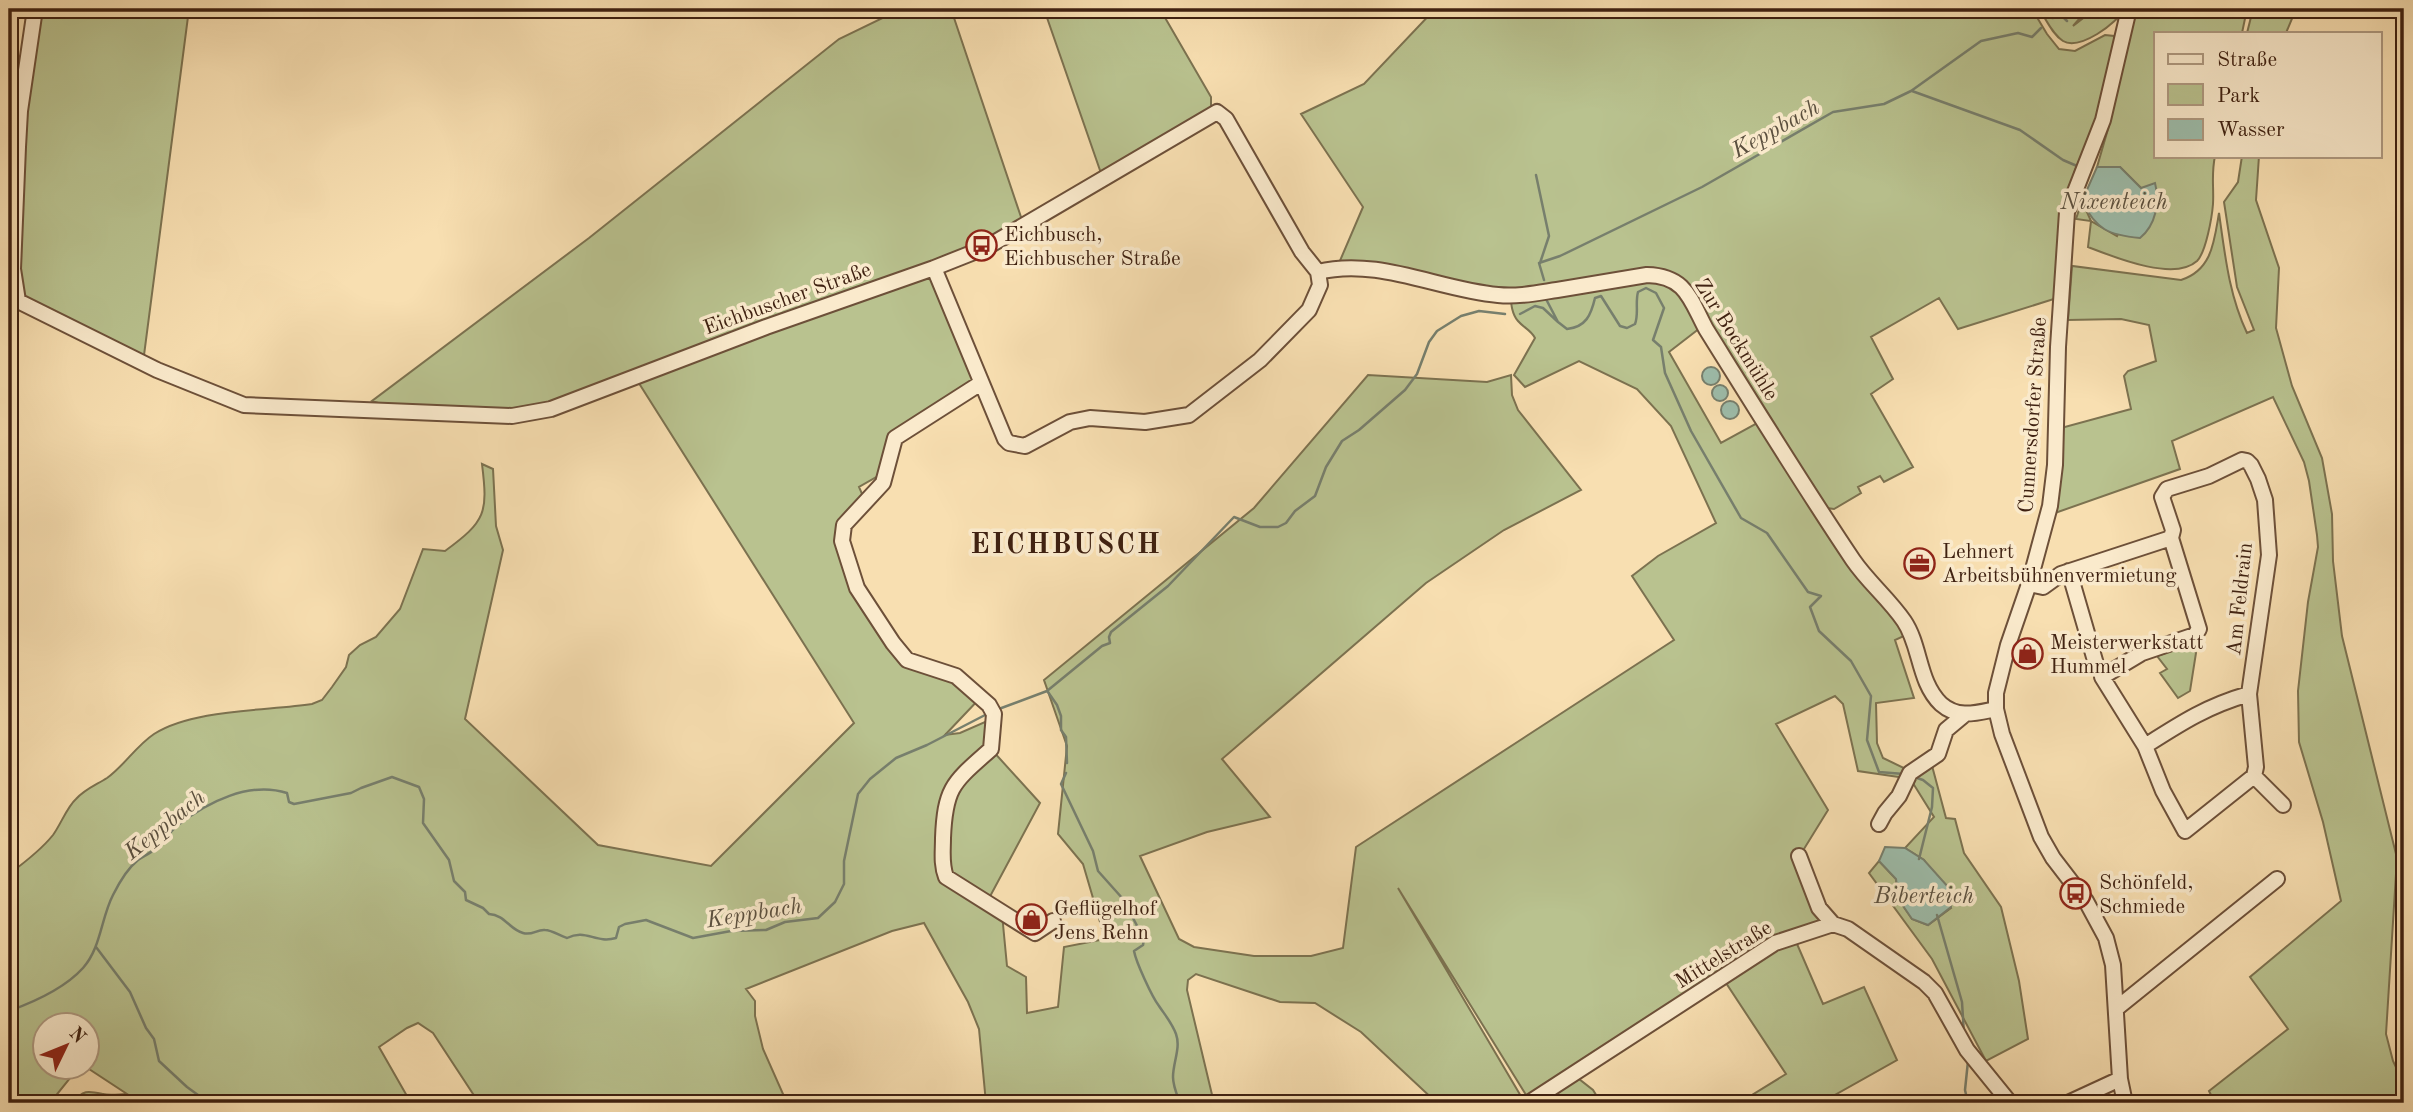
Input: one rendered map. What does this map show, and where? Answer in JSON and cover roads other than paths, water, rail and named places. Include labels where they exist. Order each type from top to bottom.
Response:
[{"type":"street","points":[[13,299],[13,147],[35,9]]},
{"type":"street","name":"Cunnersdorfer Straße","points":[[2125,1103],[2120,1079],[2113,965],[2106,938],[2086,901],[2053,858],[2041,837],[2010,758],[1996,709],[1996,693],[2048,518],[2055,464],[2058,347],[2067,212],[2103,120],[2129,9]]},
{"type":"street","name":"Eichbuscher Straße","points":[[13,299],[157,370],[244,405],[512,416],[551,409],[987,247],[1217,112],[1226,119],[1302,252],[1318,272]]},
{"type":"street","points":[[934,268],[1005,439],[1009,443],[1025,446],[1070,422],[1090,418],[1145,422],[1189,415],[1260,360],[1309,310],[1320,285],[1318,272]]},
{"type":"street","name":"Zur Bockmühle","points":[[1318,272],[1334,268],[1359,269],[1513,296],[1647,275],[1664,275],[1676,282],[1685,290],[1713,341],[1853,561],[1910,631],[1923,674],[1933,693],[1940,703],[1964,715]]},
{"type":"street","points":[[981,383],[895,438],[883,483],[844,525],[842,541],[857,589],[907,660],[956,676],[988,705],[991,749],[957,779],[948,794],[944,813],[942,866],[946,877],[1035,933],[1053,921]]},
{"type":"street","name":"Am Feldrain","points":[[2171,538],[2173,530],[2162,497],[2166,489],[2209,476],[2242,460],[2247,461],[2258,478],[2264,500],[2269,555],[2249,694],[2256,767],[2254,776]]},
{"type":"street","points":[[2029,584],[2043,587],[2061,574],[2171,538],[2199,629],[2195,635],[2142,653],[2102,677],[2145,746],[2163,791],[2185,831],[2254,776],[2283,805]]},
{"type":"street","points":[[2070,571],[2096,664]]},
{"type":"street","points":[[2145,746],[2201,711],[2249,694]]},
{"type":"street","points":[[1879,824],[1899,796],[1908,776],[1938,754],[1946,730],[1964,715],[1996,709]]},
{"type":"street","points":[[1799,856],[1819,908],[1833,924],[1848,929],[1924,982],[1935,993],[1967,1049],[2010,1103]]},
{"type":"street","points":[[2117,1008],[2277,879]]},
{"type":"street","name":"Mittelstraße","points":[[1530,1102],[1775,943],[1833,924]]},
{"type":"street","points":[[2068,1103],[2120,1079]]},
{"type":"water","name":"Nixenteich","points":[[2097,167],[2120,167],[2141,188],[2155,183],[2155,213],[2150,227],[2140,238],[2112,233],[2098,225],[2087,211],[2082,201]]},
{"type":"water","points":[[1711,367],[1717,370],[1720,376],[1717,382],[1711,385],[1705,382],[1702,376],[1705,370]]},
{"type":"water","points":[[1720,385],[1726,387],[1726,399],[1720,401],[1714,399],[1712,393],[1714,387]]},
{"type":"water","points":[[1730,401],[1736,404],[1739,410],[1736,416],[1730,419],[1724,416],[1721,410],[1724,404]]},
{"type":"water","name":"Biberteich","points":[[1885,847],[1905,848],[1924,860],[1949,888],[1951,907],[1928,925],[1912,919],[1899,900],[1896,879],[1879,861]]},
{"type":"waterway","name":"Keppbach","points":[[2053,17],[2060,9]]},
{"type":"waterway","points":[[2052,18],[2063,17],[2067,21]]},
{"type":"waterway","name":"Keppbach","points":[[1544,280],[1539,263],[1560,256],[1702,187],[1833,112],[1884,104],[1911,91],[1981,41],[2018,33],[2032,37],[2041,28]]},
{"type":"waterway","points":[[1912,91],[2020,130],[2063,160],[2077,166]]},
{"type":"waterway","points":[[1536,175],[1549,236],[1540,263]]},
{"type":"waterway","points":[[1558,322],[1567,329],[1579,326],[1589,315],[1595,298],[1601,296],[1620,326],[1627,328],[1635,324],[1638,292],[1646,288],[1656,293],[1664,308],[1653,340],[1661,347],[1665,373],[1691,431],[1741,518],[1767,533],[1808,592],[1821,596],[1810,607],[1819,631],[1851,661],[1871,696],[1867,740],[1879,772],[1904,774]]},
{"type":"waterway","name":"Keppbach","points":[[1520,314],[1535,306],[1543,308],[1558,322],[1546,299]]},
{"type":"waterway","name":"Keppbach","points":[[996,710],[1047,691],[1102,646],[1110,643],[1111,632],[1168,586],[1234,517],[1260,527],[1278,527],[1286,523],[1295,511],[1315,496],[1326,467],[1342,441],[1359,430],[1405,390],[1417,374],[1429,342],[1437,331],[1461,316],[1479,311],[1505,314]]},
{"type":"waterway","points":[[1048,692],[1061,716],[1061,730],[1066,737],[1067,763]]},
{"type":"waterway","name":"Keppbach","points":[[9,1011],[58,988],[83,968],[94,951],[113,895],[138,860],[154,850],[178,825],[202,809],[230,796],[258,790],[287,793],[289,802],[294,804],[351,793],[392,777],[419,787],[424,799],[423,823],[449,860],[454,881],[465,892],[466,900],[523,933],[545,930],[567,938],[585,935],[609,939],[616,938],[619,927],[646,920],[693,938],[731,931],[766,930],[785,922],[818,918],[835,902],[844,884],[844,861],[858,794],[870,779],[896,758],[987,714]]},
{"type":"waterway","points":[[1066,773],[1061,784],[1093,851],[1098,871],[1123,899],[1144,939],[1143,945],[1134,951],[1156,1002],[1176,1034],[1178,1045],[1173,1080],[1180,1103]]},
{"type":"waterway","points":[[1914,777],[1933,788],[1932,807],[1919,859]]},
{"type":"waterway","points":[[1937,915],[1962,1002],[1964,1034]]},
{"type":"waterway","points":[[96,947],[130,992],[146,1028],[154,1039],[159,1061],[209,1103]]},
{"type":"waterway","points":[[1968,1061],[1965,1090],[1968,1103]]},
{"type":"place","name":"Eichbusch, Eichbuscher Straße","points":[[981,246]]},
{"type":"place","name":"Lehnert Arbeitsbühnenvermietung","points":[[1919,563]]},
{"type":"place","name":"Meisterwerkstatt Hummel","points":[[2027,654]]},
{"type":"place","name":"Schönfeld, Schmiede","points":[[2076,894]]},
{"type":"place","name":"Geflügelhof Jens Rehn","points":[[1031,920]]},
{"type":"district","name":"EICHBUSCH","points":[[1066,543]]}]
